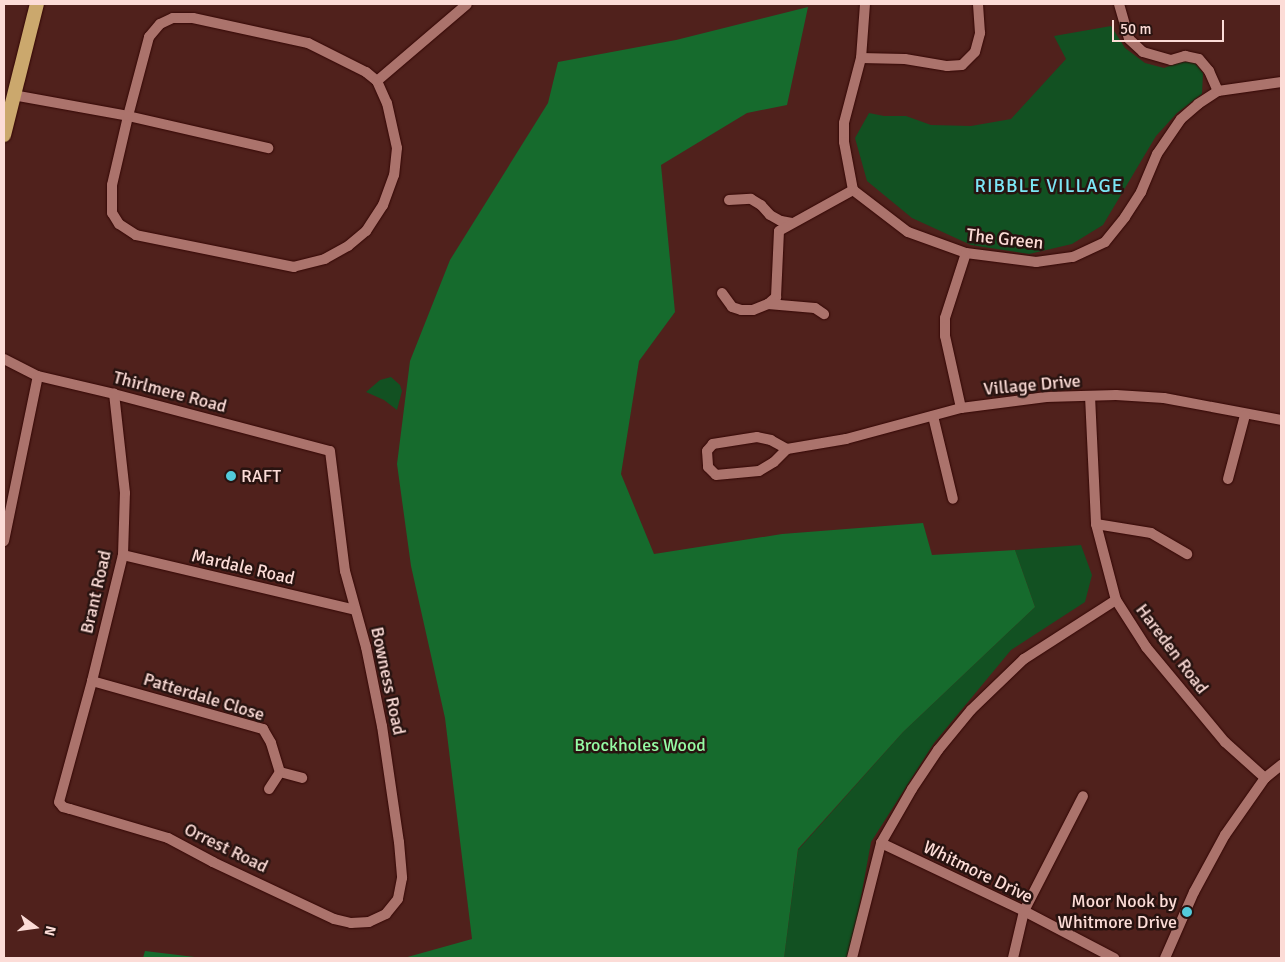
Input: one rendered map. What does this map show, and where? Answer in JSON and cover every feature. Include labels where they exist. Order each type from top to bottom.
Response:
[{"type":"highway","points":[[4,133],[37,4]]},
{"type":"street","points":[[376,81],[467,4]]},
{"type":"street","points":[[722,293],[732,307],[741,310],[754,310],[768,304],[776,297],[779,231],[853,190],[844,142],[844,123],[861,58],[865,4]]},
{"type":"street","points":[[861,58],[905,59],[947,66],[962,65],[975,52],[980,33],[978,4]]},
{"type":"street","points":[[1119,4],[1129,38],[1143,52],[1171,60],[1185,56],[1199,59],[1209,71],[1218,91]]},
{"type":"street","points":[[173,18],[194,18],[308,43],[366,72],[376,81],[387,103],[396,148],[394,175],[383,205],[366,231],[348,246],[325,259],[294,267],[136,236],[120,224],[112,213],[112,185],[128,116],[149,37],[160,24],[173,18]]},
{"type":"street","name":"The Green","points":[[853,190],[908,232],[966,254],[1036,262],[1074,257],[1105,242],[1125,217],[1141,192],[1157,154],[1181,119],[1198,104],[1218,91],[1281,82]]},
{"type":"street","points":[[14,95],[128,116],[268,148]]},
{"type":"street","points":[[729,200],[751,199],[761,205],[770,216],[792,223]]},
{"type":"street","points":[[961,408],[945,336],[945,318],[966,254]]},
{"type":"street","points":[[768,304],[815,308],[824,314]]},
{"type":"street","name":"Thirlmere Road","points":[[4,359],[38,376],[330,451]]},
{"type":"street","points":[[4,541],[38,376]]},
{"type":"street","name":"Brant Road","points":[[61,791],[92,681],[123,555],[125,493],[114,394]]},
{"type":"street","name":"Village Drive","points":[[787,449],[846,439],[961,408],[1046,397],[1116,395],[1164,398],[1245,415],[1281,420]]},
{"type":"street","name":"Hareden Road","points":[[1090,396],[1096,524],[1116,600],[1146,647],[1219,735],[1265,778]]},
{"type":"street","points":[[1228,479],[1245,415]]},
{"type":"street","points":[[933,416],[953,499]]},
{"type":"street","points":[[757,438],[771,440],[787,449],[774,462],[759,471],[716,475],[708,467],[707,451],[713,444],[757,438]]},
{"type":"street","name":"Bowness Road","points":[[330,451],[344,571],[366,647],[382,726],[402,878],[398,899],[386,914]]},
{"type":"street","points":[[1096,524],[1151,533],[1187,554]]},
{"type":"street","name":"Mardale Road","points":[[123,555],[356,610]]},
{"type":"street","points":[[852,958],[881,843],[912,789],[938,750],[971,710],[1024,659],[1116,600]]},
{"type":"street","name":"Patterdale Close","points":[[92,681],[263,729],[271,743],[280,772]]},
{"type":"street","points":[[1165,958],[1194,892],[1225,835],[1265,778],[1281,765]]},
{"type":"street","points":[[269,789],[280,772],[302,778]]},
{"type":"street","name":"Orrest Road","points":[[61,791],[59,802],[63,807],[168,838],[213,862],[334,919],[351,923],[369,922],[386,914]]},
{"type":"street","points":[[1013,958],[1024,911],[1083,796]]},
{"type":"street","name":"Whitmore Drive","points":[[881,843],[1024,911],[1114,958]]},
{"type":"green space","name":"Brockholes Wood","points":[[808,7],[787,105],[747,113],[661,165],[675,312],[639,361],[621,474],[654,554],[782,534],[923,523],[932,555],[1015,550],[1035,607],[903,732],[798,849],[784,958],[404,958],[472,939],[445,718],[411,566],[397,464],[410,361],[450,260],[548,103],[558,62],[676,40]]},
{"type":"green space","points":[[1111,26],[1125,48],[1145,63],[1164,68],[1180,62],[1194,62],[1203,73],[1202,94],[1177,113],[1156,136],[1103,225],[1072,244],[1029,254],[971,245],[912,218],[867,181],[855,138],[869,113],[884,116],[906,116],[931,125],[971,126],[1011,119],[1066,59],[1054,36]]},
{"type":"green space","points":[[391,377],[400,385],[402,391],[397,410],[384,400],[366,392],[380,380]]},
{"type":"green space","points":[[1081,545],[1092,575],[1085,602],[1011,650],[934,743],[871,842],[850,958],[784,958],[798,850],[903,732],[1035,607],[1015,550]]},
{"type":"green space","points":[[145,951],[203,958],[143,958]]},
{"type":"place","name":"RAFT","points":[[231,476]]},
{"type":"place","name":"Moor Nook by Whitmore Drive","points":[[1187,912]]},
{"type":"district","name":"RIBBLE VILLAGE","points":[[1049,187]]}]
